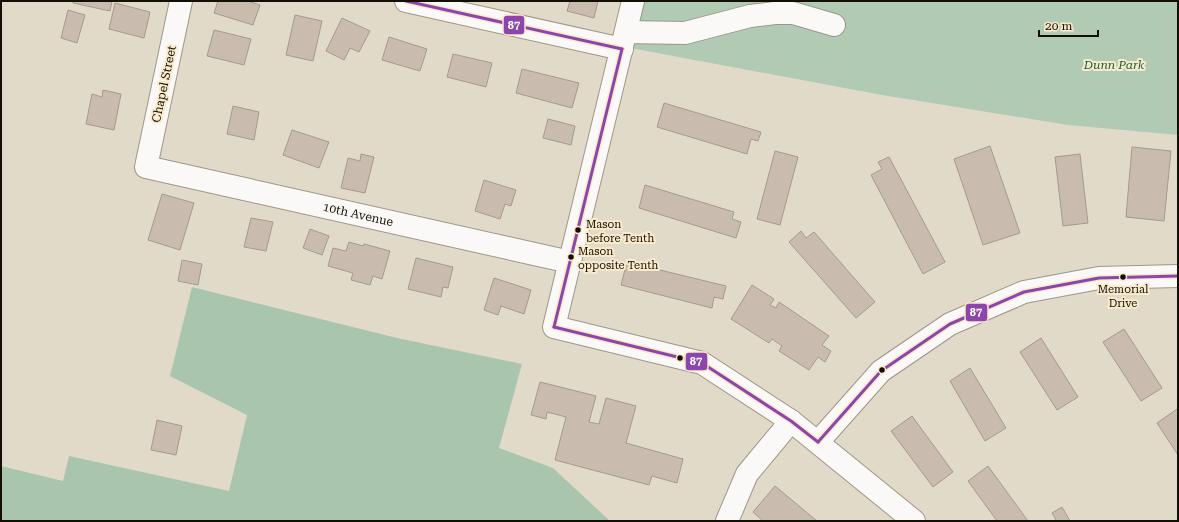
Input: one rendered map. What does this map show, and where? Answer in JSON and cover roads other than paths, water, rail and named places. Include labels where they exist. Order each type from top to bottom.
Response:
[{"type":"street","name":"Chapel Street","points":[[146,167],[181,1]]},
{"type":"street","points":[[406,1],[624,41],[685,33],[750,16],[775,13],[793,13],[834,25]]},
{"type":"street","points":[[633,1],[554,327],[702,363],[791,421],[914,521]]},
{"type":"street","name":"10th Avenue","points":[[146,167],[570,262]]},
{"type":"street","points":[[818,442],[881,371],[950,324],[1024,292],[1099,278],[1178,276]]},
{"type":"street","points":[[727,521],[747,474],[791,421]]},
{"type":"place","name":"Mason before Tenth","points":[[578,230]]},
{"type":"place","name":"Mason opposite Tenth","points":[[571,257]]},
{"type":"place","name":"Memorial Drive","points":[[1123,277]]},
{"type":"park label","name":"Dunn Park","points":[[1114,65]]}]
